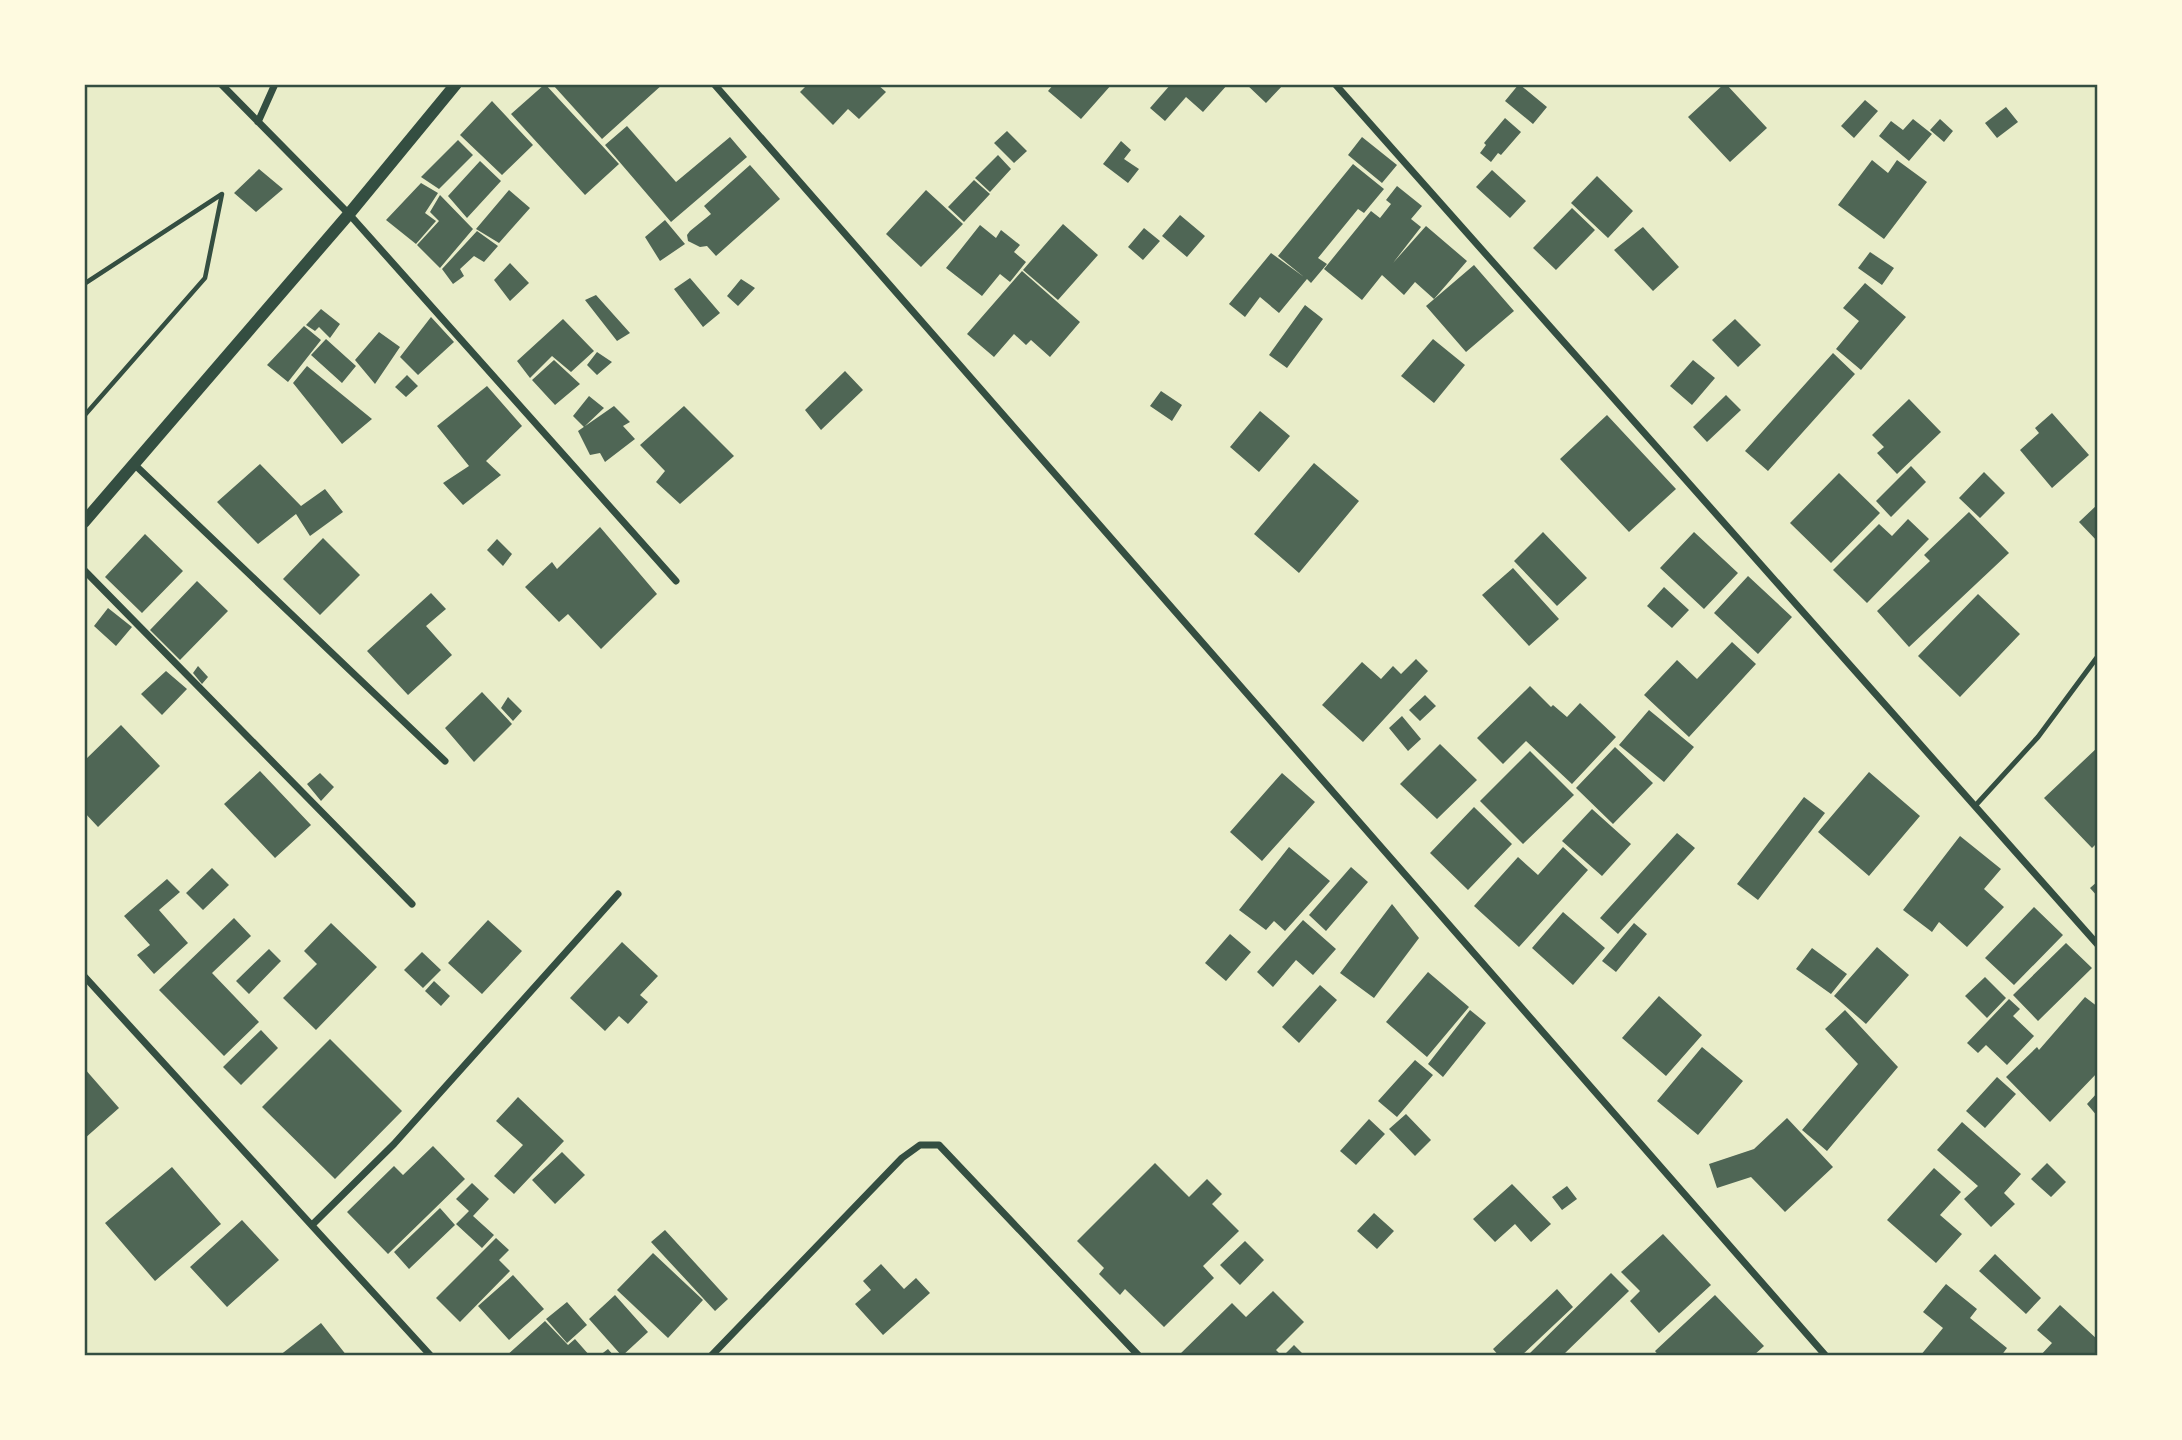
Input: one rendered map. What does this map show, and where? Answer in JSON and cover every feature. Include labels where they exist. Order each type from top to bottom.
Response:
[{"type":"street","points":[[221,84],[349,214],[676,581]]},
{"type":"street","points":[[258,122],[275,84]]},
{"type":"street","points":[[84,522],[349,214],[456,84]]},
{"type":"street","points":[[714,84],[1826,1356]]},
{"type":"street","points":[[1335,84],[2098,945]]},
{"type":"street","points":[[134,464],[445,761]]},
{"type":"street","points":[[84,570],[412,904]]},
{"type":"street","points":[[312,1225],[394,1144],[618,894]]},
{"type":"street","points":[[84,976],[431,1356]]},
{"type":"street","points":[[711,1356],[902,1158],[920,1145],[939,1145],[1139,1356]]},
{"type":"lane","points":[[1975,806],[2038,737],[2098,656]]},
{"type":"path","points":[[84,284],[222,194],[205,278],[84,416]]},
{"type":"building","points":[[545,84],[619,164],[585,195],[511,114]]},
{"type":"building","points":[[663,84],[602,139],[554,86]]},
{"type":"building","points":[[808,84],[877,84],[886,92],[859,119],[848,109],[833,125],[800,92]]},
{"type":"building","points":[[1054,84],[1112,84],[1081,119],[1048,91]]},
{"type":"building","points":[[1171,84],[1228,84],[1203,112],[1186,97],[1165,121],[1150,108]]},
{"type":"building","points":[[1246,84],[1284,84],[1266,103]]},
{"type":"building","points":[[1519,84],[1547,107],[1533,124],[1505,101]]},
{"type":"building","points":[[1724,84],[1767,128],[1730,162],[1688,117]]},
{"type":"building","points":[[1865,100],[1878,111],[1854,138],[1841,126]]},
{"type":"building","points":[[492,101],[533,145],[502,175],[460,135]]},
{"type":"building","points":[[2006,107],[2018,122],[1997,138],[1985,123]]},
{"type":"building","points":[[1505,118],[1521,132],[1501,155],[1498,153],[1491,162],[1480,153],[1486,145],[1484,143]]},
{"type":"building","points":[[1913,119],[1932,134],[1909,161],[1879,136],[1891,121],[1903,130]]},
{"type":"building","points":[[1940,119],[1953,131],[1944,142],[1930,130]]},
{"type":"building","points":[[627,126],[676,182],[730,137],[747,157],[671,222],[605,145]]},
{"type":"building","points":[[1007,131],[1027,151],[1014,163],[994,143]]},
{"type":"building","points":[[1362,137],[1397,165],[1382,183],[1348,155]]},
{"type":"building","points":[[458,140],[473,155],[439,189],[421,177]]},
{"type":"building","points":[[1121,141],[1131,150],[1124,159],[1139,169],[1128,183],[1103,164]]},
{"type":"building","points":[[998,155],[1011,169],[990,192],[975,178]]},
{"type":"building","points":[[1872,160],[1888,173],[1897,160],[1927,182],[1884,239],[1838,205]]},
{"type":"building","points":[[480,161],[501,181],[467,218],[448,196]]},
{"type":"building","points":[[1353,164],[1384,189],[1364,213],[1358,209],[1318,258],[1327,264],[1311,283],[1307,279],[1279,313],[1260,297],[1245,317],[1229,304],[1271,253],[1304,277],[1278,256]]},
{"type":"building","points":[[750,165],[780,199],[716,256],[707,246],[700,247],[688,241],[687,235],[690,231],[711,214],[704,206]]},
{"type":"building","points":[[259,169],[283,189],[256,212],[234,193]]},
{"type":"building","points":[[1492,170],[1526,201],[1510,218],[1476,187]]},
{"type":"building","points":[[1597,176],[1633,211],[1608,238],[1571,203]]},
{"type":"building","points":[[974,180],[990,194],[964,222],[948,207]]},
{"type":"building","points":[[421,183],[438,193],[425,213],[436,221],[416,244],[386,220]]},
{"type":"building","points":[[1397,186],[1422,206],[1411,219],[1421,227],[1393,263],[1426,226],[1467,261],[1434,299],[1415,282],[1404,295],[1382,275],[1362,300],[1324,269],[1371,211],[1380,218],[1391,204],[1386,200]]},
{"type":"building","points":[[509,190],[530,208],[499,243],[476,229]]},
{"type":"building","points":[[926,190],[963,224],[921,267],[886,234]]},
{"type":"building","points":[[440,195],[473,229],[440,268],[417,245],[439,221],[430,212]]},
{"type":"building","points":[[1572,208],[1595,230],[1556,270],[1533,248]]},
{"type":"building","points":[[1180,215],[1205,236],[1187,257],[1162,236]]},
{"type":"building","points":[[665,220],[685,244],[660,261],[645,237]]},
{"type":"building","points":[[1063,224],[1098,255],[1058,300],[1023,270]]},
{"type":"building","points":[[980,225],[996,238],[1001,230],[1020,245],[1014,252],[1026,262],[1010,282],[1000,274],[982,296],[946,268]]},
{"type":"building","points":[[1643,227],[1679,267],[1653,291],[1614,250]]},
{"type":"building","points":[[1144,228],[1160,241],[1143,260],[1128,247]]},
{"type":"building","points":[[477,231],[498,246],[484,262],[474,256],[460,269],[464,276],[453,284],[442,269]]},
{"type":"building","points":[[1870,252],[1894,268],[1882,285],[1858,268]]},
{"type":"building","points":[[510,263],[529,283],[510,301],[494,280]]},
{"type":"building","points":[[1474,265],[1514,311],[1466,352],[1426,306]]},
{"type":"building","points":[[1022,271],[1080,322],[1050,357],[1031,340],[1026,345],[1014,334],[994,357],[967,334]]},
{"type":"building","points":[[690,278],[720,313],[703,327],[674,289]]},
{"type":"building","points":[[741,279],[755,288],[738,306],[727,296]]},
{"type":"building","points":[[1865,283],[1906,317],[1861,370],[1836,349],[1859,321],[1843,308]]},
{"type":"building","points":[[596,295],[630,333],[617,341],[585,300]]},
{"type":"building","points":[[1305,305],[1323,319],[1287,368],[1269,355]]},
{"type":"building","points":[[321,309],[340,324],[330,338],[319,327],[315,331],[306,325]]},
{"type":"building","points":[[431,317],[454,342],[418,375],[400,357]]},
{"type":"building","points":[[563,319],[594,351],[571,372],[552,356],[530,378],[517,361]]},
{"type":"building","points":[[1735,319],[1761,345],[1738,367],[1712,340]]},
{"type":"building","points":[[304,326],[321,340],[288,382],[267,365]]},
{"type":"building","points":[[379,332],[400,347],[375,384],[355,360]]},
{"type":"building","points":[[326,339],[356,366],[342,383],[311,355]]},
{"type":"building","points":[[1433,339],[1465,365],[1434,403],[1401,376]]},
{"type":"building","points":[[597,352],[612,362],[597,375],[587,365]]},
{"type":"building","points":[[1833,353],[1855,374],[1768,471],[1745,451]]},
{"type":"building","points":[[554,360],[580,384],[555,405],[532,380]]},
{"type":"building","points":[[1693,360],[1715,378],[1692,405],[1670,386]]},
{"type":"building","points":[[307,366],[372,419],[342,444],[293,383]]},
{"type":"building","points":[[845,371],[863,390],[821,430],[805,410]]},
{"type":"building","points":[[407,375],[418,386],[406,397],[395,387]]},
{"type":"building","points":[[487,386],[522,426],[486,461],[501,475],[463,505],[443,483],[469,466],[437,426]]},
{"type":"building","points":[[1161,391],[1182,405],[1172,421],[1150,406]]},
{"type":"building","points":[[1726,395],[1741,410],[1707,442],[1693,427]]},
{"type":"building","points":[[589,396],[604,408],[584,427],[573,416]]},
{"type":"building","points":[[1909,399],[1941,432],[1897,474],[1877,453],[1884,447],[1872,435]]},
{"type":"building","points":[[614,406],[630,422],[623,426],[635,439],[605,462],[600,453],[590,455],[578,431]]},
{"type":"building","points":[[684,406],[734,456],[680,504],[656,482],[665,471],[640,445]]},
{"type":"building","points":[[1260,411],[1290,436],[1259,472],[1230,447]]},
{"type":"building","points":[[2052,413],[2089,455],[2052,488],[2020,450],[2039,433],[2035,428]]},
{"type":"building","points":[[1607,415],[1676,489],[1629,532],[1560,459]]},
{"type":"building","points":[[1314,463],[1359,501],[1299,573],[1254,534]]},
{"type":"building","points":[[260,464],[301,506],[325,489],[343,512],[310,536],[296,514],[258,544],[217,502]]},
{"type":"building","points":[[1911,466],[1926,482],[1891,517],[1876,501]]},
{"type":"building","points":[[1984,472],[2005,493],[1980,518],[1959,498]]},
{"type":"building","points":[[1839,473],[1880,513],[1831,563],[1790,523]]},
{"type":"building","points":[[2098,504],[2098,542],[2079,522]]},
{"type":"building","points":[[1969,512],[2009,553],[1909,647],[1877,611],[1930,561],[1924,555]]},
{"type":"building","points":[[1908,519],[1929,539],[1867,603],[1833,570],[1879,524],[1892,536]]},
{"type":"building","points":[[600,527],[657,594],[601,649],[568,614],[559,622],[525,587],[552,562],[557,569]]},
{"type":"building","points":[[1543,532],[1587,578],[1557,606],[1514,561]]},
{"type":"building","points":[[1694,532],[1738,573],[1704,609],[1660,568]]},
{"type":"building","points":[[145,534],[183,571],[142,613],[105,577]]},
{"type":"building","points":[[323,538],[360,575],[320,615],[283,579]]},
{"type":"building","points":[[497,539],[512,554],[503,566],[487,550]]},
{"type":"building","points":[[1513,568],[1559,619],[1529,646],[1482,595]]},
{"type":"building","points":[[1748,576],[1792,617],[1758,654],[1714,613]]},
{"type":"building","points":[[197,581],[228,611],[180,660],[150,630]]},
{"type":"building","points":[[1664,587],[1689,610],[1672,628],[1647,606]]},
{"type":"building","points":[[431,593],[446,609],[426,626],[452,655],[408,695],[367,651]]},
{"type":"building","points":[[1978,594],[2020,634],[1960,697],[1918,656]]},
{"type":"building","points":[[108,608],[132,627],[116,646],[94,626]]},
{"type":"building","points":[[1732,642],[1756,664],[1689,737],[1644,695],[1677,660],[1697,679]]},
{"type":"building","points":[[1416,659],[1428,671],[1363,742],[1322,705],[1362,662],[1381,679],[1393,666],[1401,674]]},
{"type":"building","points":[[198,666],[208,677],[202,684],[193,673]]},
{"type":"building","points":[[166,671],[187,689],[162,715],[141,694]]},
{"type":"building","points":[[1530,686],[1551,707],[1553,705],[1567,717],[1580,703],[1616,737],[1572,784],[1526,741],[1503,764],[1477,738]]},
{"type":"building","points":[[482,692],[512,724],[474,762],[445,728]]},
{"type":"building","points":[[1425,695],[1436,706],[1420,721],[1409,710]]},
{"type":"building","points":[[508,697],[522,711],[513,721],[501,708]]},
{"type":"building","points":[[1649,710],[1694,747],[1664,782],[1619,745]]},
{"type":"building","points":[[1402,716],[1421,739],[1408,751],[1389,728]]},
{"type":"building","points":[[121,725],[160,766],[98,827],[84,812],[84,761]]},
{"type":"building","points":[[1440,744],[1477,780],[1437,819],[1400,784]]},
{"type":"building","points":[[1615,747],[1653,783],[1613,824],[1576,788]]},
{"type":"building","points":[[2098,747],[2098,842],[2092,848],[2044,798]]},
{"type":"building","points":[[1530,751],[1574,795],[1523,844],[1480,801]]},
{"type":"building","points":[[260,771],[311,825],[275,858],[224,804]]},
{"type":"building","points":[[1869,772],[1920,816],[1869,876],[1818,832]]},
{"type":"building","points":[[320,773],[334,787],[321,801],[307,784]]},
{"type":"building","points":[[1282,773],[1315,802],[1262,861],[1230,832]]},
{"type":"building","points":[[1804,797],[1825,813],[1758,900],[1737,884]]},
{"type":"building","points":[[1474,807],[1512,844],[1468,890],[1430,853]]},
{"type":"building","points":[[1592,809],[1631,844],[1602,876],[1562,841]]},
{"type":"building","points":[[1677,833],[1695,848],[1618,934],[1600,918]]},
{"type":"building","points":[[1960,836],[2001,869],[1984,889],[2004,907],[1967,947],[1939,922],[1932,932],[1903,910]]},
{"type":"building","points":[[1289,847],[1330,881],[1285,931],[1274,921],[1266,930],[1239,910]]},
{"type":"building","points":[[1563,847],[1588,870],[1519,947],[1474,906],[1518,857],[1538,875]]},
{"type":"building","points":[[1351,867],[1368,882],[1326,931],[1309,915]]},
{"type":"building","points":[[212,868],[229,885],[203,910],[186,893]]},
{"type":"building","points":[[167,879],[180,892],[159,910],[188,943],[154,974],[137,955],[150,945],[124,916]]},
{"type":"building","points":[[2098,881],[2098,897],[2090,888]]},
{"type":"building","points":[[1392,904],[1419,938],[1374,998],[1340,973]]},
{"type":"building","points":[[2034,907],[2063,935],[2014,985],[1985,958]]},
{"type":"building","points":[[1563,912],[1605,948],[1573,985],[1532,948]]},
{"type":"building","points":[[234,918],[251,936],[212,973],[259,1022],[224,1056],[159,990]]},
{"type":"building","points":[[488,920],[522,951],[482,994],[448,963]]},
{"type":"building","points":[[1303,920],[1336,949],[1313,975],[1296,960],[1273,987],[1257,972]]},
{"type":"building","points":[[331,923],[377,967],[316,1030],[283,998],[317,964],[304,951]]},
{"type":"building","points":[[1634,923],[1647,934],[1616,972],[1602,961]]},
{"type":"building","points":[[1230,934],[1251,952],[1226,981],[1205,963]]},
{"type":"building","points":[[622,942],[658,976],[640,995],[648,1002],[628,1024],[619,1016],[605,1031],[570,998]]},
{"type":"building","points":[[2066,943],[2092,968],[2038,1021],[2013,995]]},
{"type":"building","points":[[1877,947],[1909,975],[1866,1024],[1834,996]]},
{"type":"building","points":[[1812,948],[1847,974],[1831,994],[1796,969]]},
{"type":"building","points":[[269,949],[281,961],[249,994],[236,981]]},
{"type":"building","points":[[422,952],[441,970],[423,988],[404,970]]},
{"type":"building","points":[[1428,972],[1469,1007],[1427,1057],[1386,1022]]},
{"type":"building","points":[[1985,977],[2006,998],[1987,1018],[1965,996]]},
{"type":"building","points":[[434,981],[450,996],[441,1006],[425,991]]},
{"type":"building","points":[[1320,985],[1337,1000],[1299,1043],[1282,1027]]},
{"type":"building","points":[[1659,996],[1702,1035],[1666,1076],[1622,1038]]},
{"type":"building","points":[[2085,997],[2098,1007],[2098,1072],[2050,1122],[2006,1077],[2037,1047],[2039,1050]]},
{"type":"building","points":[[2009,999],[2020,1009],[2013,1016],[2034,1036],[2007,1065],[1986,1045],[1978,1053],[1967,1043]]},
{"type":"building","points":[[1470,1010],[1486,1023],[1443,1077],[1428,1064]]},
{"type":"building","points":[[1845,1010],[1898,1067],[1827,1151],[1802,1130],[1858,1064],[1825,1029]]},
{"type":"building","points":[[261,1030],[278,1048],[241,1085],[223,1067]]},
{"type":"building","points":[[330,1039],[402,1111],[335,1179],[262,1107]]},
{"type":"building","points":[[1702,1047],[1743,1081],[1698,1135],[1657,1101]]},
{"type":"building","points":[[1415,1060],[1433,1075],[1397,1117],[1378,1101]]},
{"type":"building","points":[[84,1068],[119,1108],[84,1139]]},
{"type":"building","points":[[1997,1077],[2016,1094],[1985,1128],[1966,1111]]},
{"type":"building","points":[[2098,1092],[2098,1117],[2087,1104]]},
{"type":"building","points":[[518,1097],[564,1141],[514,1194],[494,1176],[523,1145],[496,1121]]},
{"type":"building","points":[[1406,1114],[1431,1140],[1415,1156],[1389,1129]]},
{"type":"building","points":[[1787,1118],[1833,1167],[1785,1212],[1751,1177],[1717,1188],[1709,1164],[1754,1149]]},
{"type":"building","points":[[1369,1119],[1385,1134],[1356,1165],[1340,1151]]},
{"type":"building","points":[[1962,1122],[2021,1174],[2004,1193],[2015,1204],[1991,1227],[1964,1199],[1978,1186],[1937,1150]]},
{"type":"building","points":[[433,1146],[465,1179],[388,1254],[347,1212],[394,1166],[403,1175]]},
{"type":"building","points":[[562,1152],[585,1175],[555,1204],[532,1180]]},
{"type":"building","points":[[1155,1163],[1189,1197],[1207,1179],[1222,1194],[1212,1204],[1239,1231],[1203,1266],[1214,1278],[1164,1327],[1125,1289],[1120,1295],[1099,1274],[1104,1268],[1077,1241]]},
{"type":"building","points":[[2047,1163],[2066,1182],[2051,1197],[2031,1179]]},
{"type":"building","points":[[172,1167],[221,1224],[155,1281],[105,1223]]},
{"type":"building","points":[[1934,1168],[1961,1192],[1940,1215],[1962,1234],[1936,1263],[1887,1220]]},
{"type":"building","points":[[472,1183],[489,1199],[473,1216],[494,1235],[482,1248],[456,1224],[469,1211],[456,1199]]},
{"type":"building","points":[[1512,1184],[1551,1224],[1531,1242],[1515,1224],[1495,1242],[1473,1219]]},
{"type":"building","points":[[1567,1186],[1577,1199],[1562,1210],[1552,1197]]},
{"type":"building","points":[[440,1208],[455,1225],[409,1269],[394,1252]]},
{"type":"building","points":[[1374,1213],[1394,1231],[1377,1249],[1357,1231]]},
{"type":"building","points":[[242,1220],[279,1260],[227,1307],[190,1267]]},
{"type":"building","points":[[665,1230],[728,1299],[715,1311],[651,1242]]},
{"type":"building","points":[[1663,1234],[1711,1285],[1659,1333],[1630,1301],[1640,1291],[1621,1272]]},
{"type":"building","points":[[496,1238],[509,1250],[499,1260],[510,1271],[460,1322],[436,1298]]},
{"type":"building","points":[[1245,1241],[1264,1260],[1240,1285],[1220,1265]]},
{"type":"building","points":[[653,1253],[703,1300],[668,1338],[617,1290]]},
{"type":"building","points":[[1995,1254],[2041,1298],[2026,1314],[1979,1271]]},
{"type":"building","points":[[881,1264],[904,1289],[916,1278],[930,1293],[883,1335],[855,1304],[871,1290],[863,1281]]},
{"type":"building","points":[[1611,1273],[1629,1291],[1562,1356],[1527,1356]]},
{"type":"building","points":[[513,1275],[544,1309],[509,1340],[478,1306]]},
{"type":"building","points":[[1946,1284],[1977,1309],[1970,1318],[2007,1348],[2001,1356],[1920,1356],[1943,1328],[1923,1312]]},
{"type":"building","points":[[1557,1289],[1573,1307],[1521,1356],[1499,1356],[1493,1349]]},
{"type":"building","points":[[1273,1291],[1304,1322],[1276,1350],[1282,1356],[1178,1356],[1232,1303],[1246,1317]]},
{"type":"building","points":[[615,1295],[648,1332],[622,1356],[589,1319]]},
{"type":"building","points":[[1715,1295],[1764,1346],[1753,1356],[1659,1356],[1655,1351]]},
{"type":"building","points":[[567,1302],[587,1325],[567,1343],[546,1319]]},
{"type":"building","points":[[2060,1305],[2098,1340],[2098,1356],[2040,1356],[2052,1343],[2037,1330]]},
{"type":"building","points":[[545,1321],[568,1345],[575,1339],[590,1356],[506,1356]]},
{"type":"building","points":[[321,1323],[347,1356],[279,1356]]},
{"type":"building","points":[[1294,1345],[1305,1356],[1283,1356]]},
{"type":"building","points":[[608,1349],[614,1356],[599,1356]]}]
